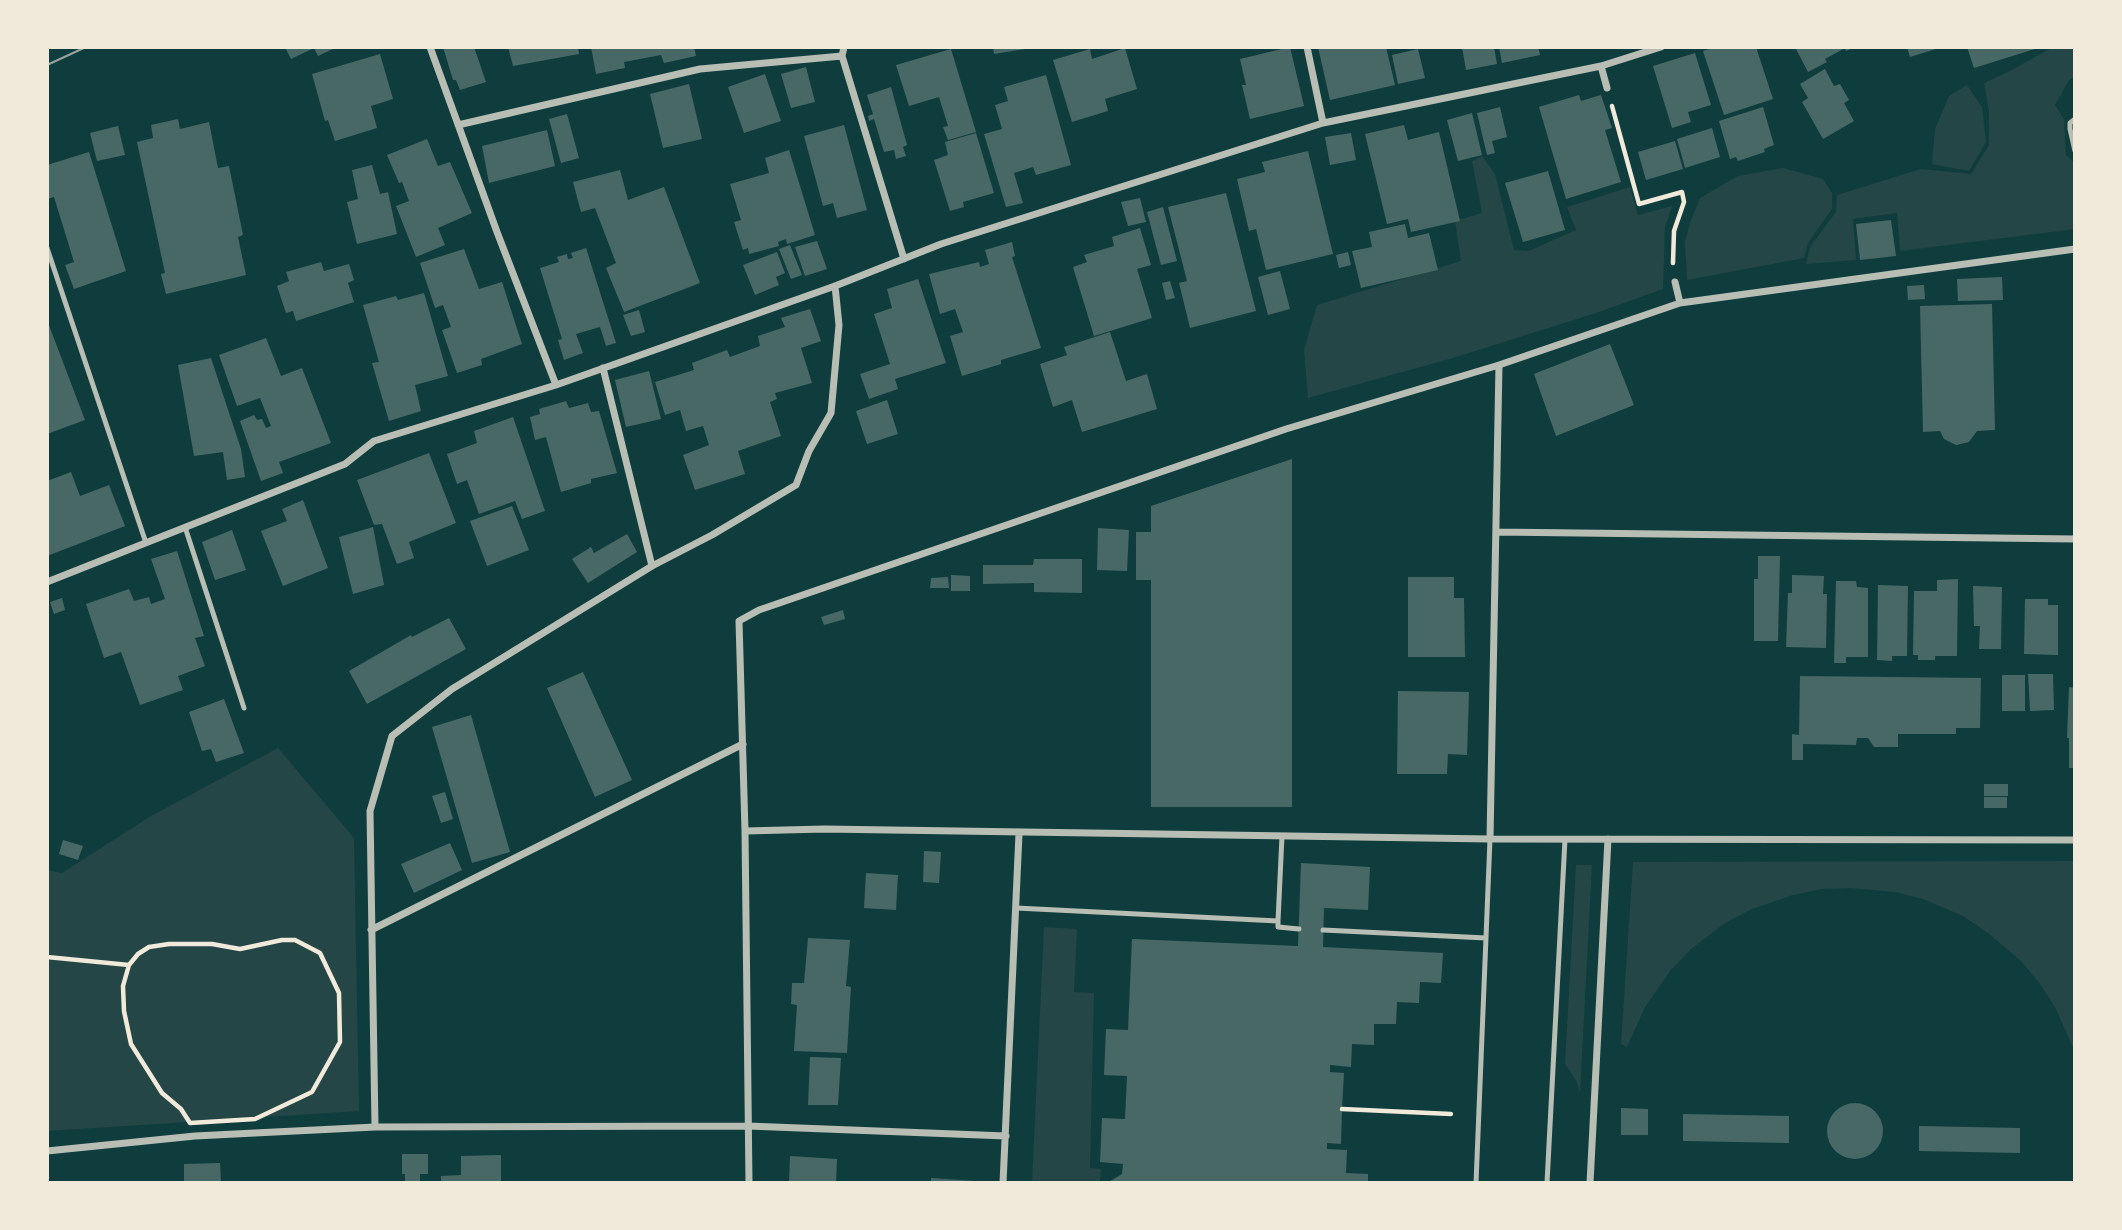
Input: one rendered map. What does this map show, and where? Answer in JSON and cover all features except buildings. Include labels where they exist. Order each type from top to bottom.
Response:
[{"type":"street","points":[[430,47],[556,385]]},
{"type":"street","points":[[1307,47],[1323,123]]},
{"type":"street","points":[[47,582],[345,464],[374,441],[556,385],[835,286],[941,244],[1323,123],[1601,66],[1661,47]]},
{"type":"street","points":[[458,125],[700,69],[843,52],[904,259]]},
{"type":"street","points":[[1601,66],[1607,88]]},
{"type":"street","points":[[749,1183],[746,831],[739,621],[759,610],[1286,429],[1499,365],[1680,303],[2075,249]]},
{"type":"street","points":[[1675,282],[1680,303]]},
{"type":"street","points":[[375,1127],[370,811],[392,736],[452,689],[652,566],[712,535],[796,485],[809,451],[831,413],[839,325],[835,286]]},
{"type":"street","points":[[1490,839],[1499,365]]},
{"type":"street","points":[[603,368],[652,566]]},
{"type":"street","points":[[1496,532],[2075,540]]},
{"type":"street","points":[[372,930],[743,744]]},
{"type":"street","points":[[746,831],[1490,839],[2075,840]]},
{"type":"street","points":[[1003,1183],[1019,834]]},
{"type":"street","points":[[1590,1183],[1608,839]]},
{"type":"street","points":[[47,1151],[195,1136],[375,1127],[748,1126],[1006,1136]]},
{"type":"lane","points":[[2075,119],[2070,123],[2075,151]]},
{"type":"lane","points":[[47,248],[146,543]]},
{"type":"lane","points":[[185,527],[244,708]]},
{"type":"lane","points":[[1282,836],[1278,928],[1299,929]]},
{"type":"lane","points":[[1476,1183],[1490,839]]},
{"type":"lane","points":[[1547,1183],[1565,839]]},
{"type":"lane","points":[[1016,908],[1278,921]]},
{"type":"lane","points":[[1323,930],[1486,938]]},
{"type":"path","points":[[1607,88],[1639,204],[1682,192],[1684,202],[1673,244],[1675,282]]},
{"type":"path","points":[[295,940],[320,953],[339,993],[340,1042],[312,1091],[255,1119],[190,1123],[181,1109],[162,1093],[131,1044],[124,1011],[123,986],[129,965],[138,954],[149,947],[212,944],[240,949],[295,940]]},
{"type":"path","points":[[47,957],[129,965]]},
{"type":"path","points":[[1342,1109],[1451,1114]]},
{"type":"shaded area","points":[[2053,47],[2075,47],[2075,76],[2069,80],[2055,105],[2064,119],[2066,155],[2075,163],[2075,229],[1900,251],[1897,213],[1853,219],[1856,260],[1806,264],[1810,247],[1836,212],[1837,195],[1921,169],[1971,174],[1989,145],[1989,111],[1984,83]]},
{"type":"shaded area","points":[[1967,85],[1982,107],[1986,142],[1969,171],[1932,164],[1935,129],[1949,96]]},
{"type":"shaded area","points":[[1482,156],[1495,174],[1514,250],[1529,251],[1576,230],[1567,207],[1630,187],[1638,215],[1672,206],[1665,227],[1663,289],[1453,358],[1308,398],[1304,350],[1317,305],[1461,261],[1455,221],[1482,213],[1472,161]]},
{"type":"shaded area","points":[[1783,168],[1823,179],[1832,193],[1832,209],[1808,243],[1804,258],[1687,280],[1685,241],[1700,198],[1738,176]]},
{"type":"shaded area","points":[[278,748],[354,838],[359,1111],[47,1131],[47,870],[62,873],[151,816]]},
{"type":"shaded area","points":[[2075,861],[2075,1052],[2056,1009],[2040,984],[2021,961],[1988,933],[1963,916],[1923,899],[1895,892],[1851,888],[1822,889],[1793,895],[1752,909],[1725,923],[1691,949],[1670,971],[1645,1007],[1627,1047],[1621,1044],[1633,862]]},
{"type":"shaded area","points":[[1576,865],[1592,865],[1580,1093],[1576,1080],[1565,1064]]},
{"type":"shaded area","points":[[1044,927],[1077,929],[1074,992],[1094,993],[1090,1168],[1101,1169],[1098,1183],[1032,1183]]},
{"type":"tram line","points":[[47,65],[86,47]]}]
